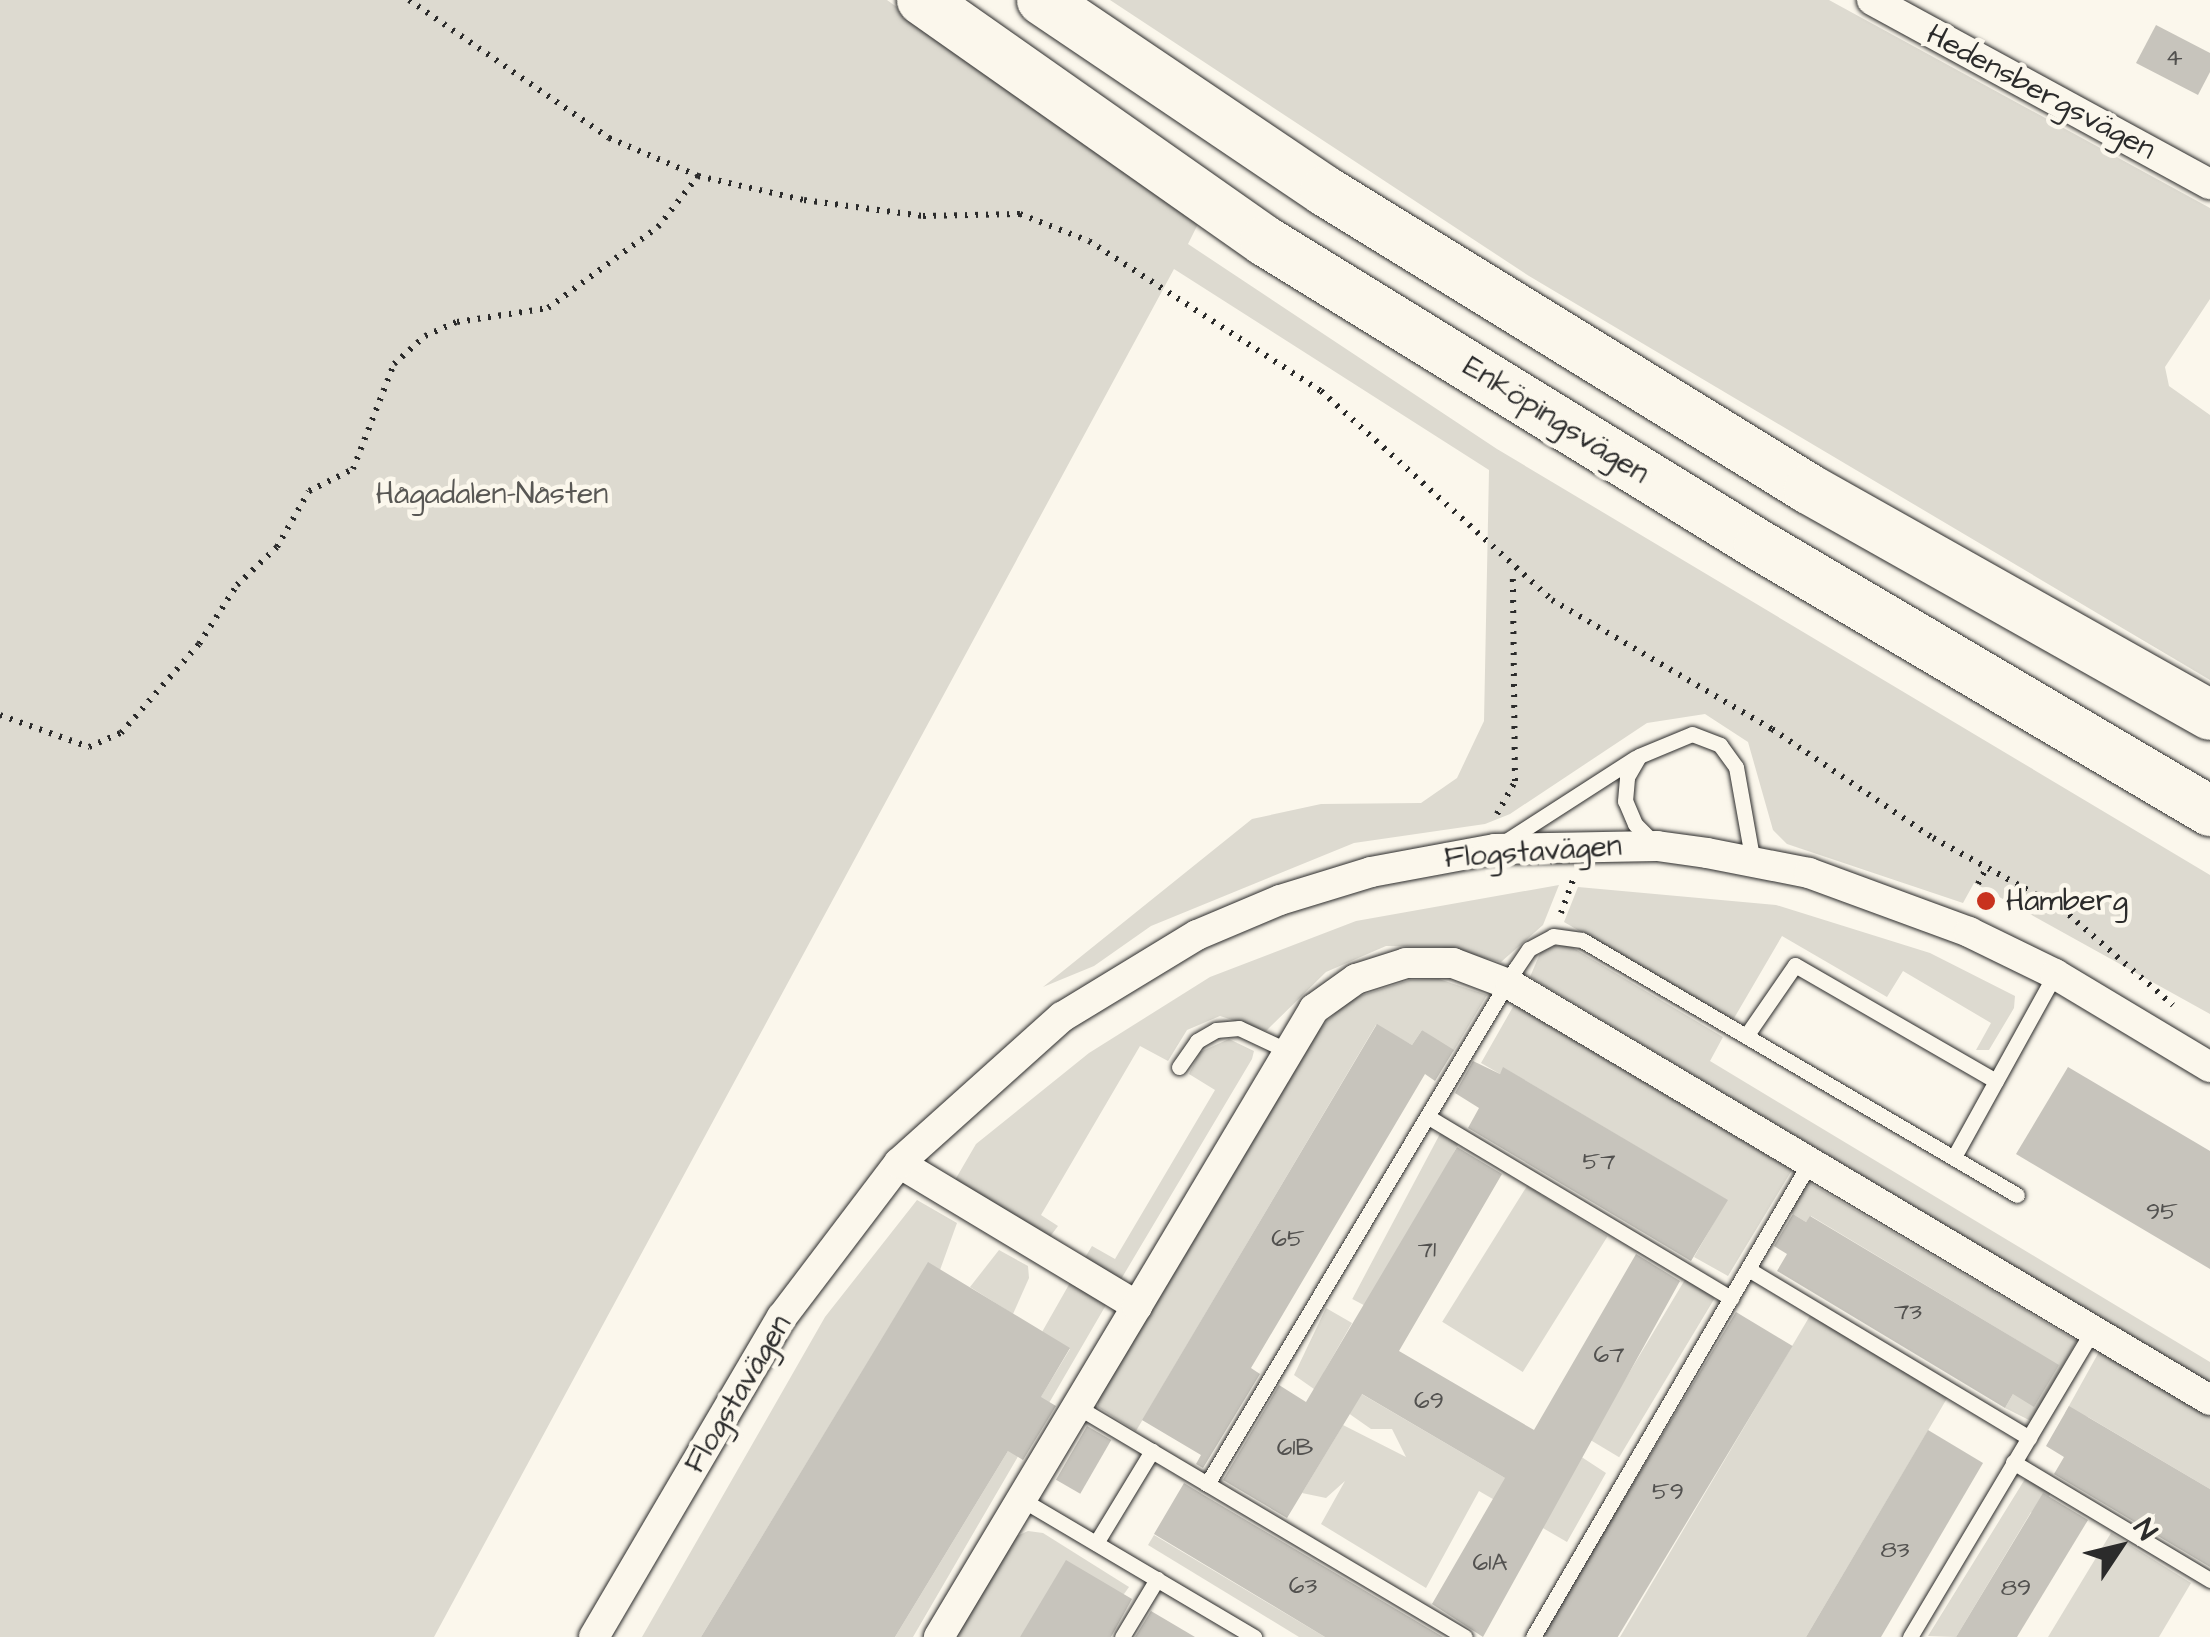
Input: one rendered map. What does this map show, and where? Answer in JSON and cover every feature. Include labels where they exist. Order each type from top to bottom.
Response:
[{"type":"main road","name":"Enköpingsvägen","points":[[922,0],[1265,241],[1760,545],[2210,811]]},
{"type":"main road","points":[[1042,0],[1326,191],[1776,468],[2210,716]]},
{"type":"street","name":"Hedensbergsvägen","points":[[1872,0],[2210,184]]},
{"type":"street","name":"Flogstavägen","points":[[594,1637],[782,1317],[899,1163],[1018,1050],[1197,934],[1371,872],[1494,849],[1657,846],[1809,873],[2056,974],[2210,1067]]},
{"type":"street","points":[[939,1637],[1314,1009],[1356,979],[1406,963],[1453,963],[1511,985],[2210,1400]]},
{"type":"street","points":[[899,1163],[1138,1306]]},
{"type":"lane","points":[[1494,849],[1638,756],[1692,734],[1720,745],[1744,794],[1753,862]]},
{"type":"lane","points":[[1638,756],[1625,800],[1635,824],[1657,846]]},
{"type":"lane","points":[[1207,1484],[1511,985],[1529,949],[1553,936],[1582,940],[2017,1194]]},
{"type":"lane","points":[[1746,1036],[1794,965],[1996,1081]]},
{"type":"lane","points":[[1954,1158],[2056,974]]},
{"type":"lane","points":[[1178,1067],[1197,1041],[1216,1030],[1239,1028],[1288,1050]]},
{"type":"lane","points":[[1430,1118],[1730,1298]]},
{"type":"lane","points":[[1533,1637],[1810,1162]]},
{"type":"lane","points":[[1748,1269],[2029,1438]]},
{"type":"lane","points":[[1910,1637],[2093,1330]]},
{"type":"lane","points":[[1076,1406],[1465,1637]]},
{"type":"lane","points":[[1096,1544],[1152,1451]]},
{"type":"lane","points":[[2013,1462],[2210,1580]]},
{"type":"lane","points":[[1021,1499],[1254,1637]]},
{"type":"lane","points":[[1122,1637],[1156,1580]]},
{"type":"path","points":[[409,0],[610,138],[698,176],[804,200],[923,216],[1020,214],[1089,241],[1321,391],[1424,479],[1513,571],[1985,870],[2061,908],[2180,1011]]},
{"type":"path","points":[[0,715],[89,747],[122,733],[199,644],[237,584],[277,547],[310,492],[353,469],[394,364],[424,336],[457,322],[548,308],[658,227],[698,176]]},
{"type":"path","points":[[1492,818],[1509,801],[1515,781],[1513,571]]},
{"type":"path","points":[[1978,884],[1985,870]]},
{"type":"path","points":[[1553,936],[1574,872]]},
{"type":"green space","name":"Hågadalen-Nåsten","points":[[0,0],[887,0],[1198,224],[1188,244],[1497,449],[2210,875],[2210,1014],[1974,883],[1963,903],[1787,844],[1773,830],[1748,742],[1705,714],[1647,723],[1510,814],[1485,824],[1354,843],[1151,926],[1094,966],[1043,987],[1252,819],[1321,804],[1421,803],[1457,778],[1484,721],[1489,470],[1174,269],[434,1637],[0,1637]]},
{"type":"green space","points":[[1110,0],[1829,0],[2210,208],[2210,299],[2165,367],[2169,386],[2210,415],[2210,680],[1529,276]]},
{"type":"green space","points":[[1559,885],[1543,925],[1501,962],[1441,947],[1386,946],[1326,972],[1266,1031],[1220,1016],[1187,1030],[1168,1061],[1140,1046],[1041,1215],[1058,1226],[1049,1238],[955,1180],[976,1144],[1089,1053],[1210,977],[1356,921]]},
{"type":"green space","points":[[1578,887],[1776,905],[1930,953],[2015,996],[2014,1008],[1989,1050],[1976,1050],[1991,1023],[1903,971],[1887,997],[1782,936],[1733,1020],[1564,922]]},
{"type":"green space","points":[[1570,946],[1723,1037],[1710,1061],[2210,1362],[2210,1383],[1530,977],[1541,951]]},
{"type":"green space","points":[[1439,979],[1487,995],[1453,1052],[1422,1030],[1412,1045],[1376,1025],[1136,1431],[1098,1407],[1097,1397],[1307,1040],[1350,999],[1410,980]]},
{"type":"green space","points":[[1514,1005],[1792,1170],[1728,1276],[1694,1257],[1727,1200],[1504,1068],[1500,1074],[1481,1063]]},
{"type":"green space","points":[[1229,1039],[1254,1051],[1252,1059],[1117,1286],[1081,1264],[1092,1246],[1115,1259],[1215,1090],[1189,1074],[1200,1052]]},
{"type":"green space","points":[[1441,1132],[1460,1142],[1371,1309],[1352,1299]]},
{"type":"green space","points":[[1808,1182],[2077,1341],[2031,1421],[2005,1408],[2037,1352],[1811,1216],[1806,1222],[1788,1211]]},
{"type":"green space","points":[[1527,1186],[1608,1236],[1523,1372],[1442,1322]]},
{"type":"green space","points":[[917,1200],[957,1223],[940,1270],[928,1263],[701,1637],[642,1637],[825,1317]]},
{"type":"green space","points":[[999,1250],[1028,1266],[1029,1278],[1013,1314],[970,1287]]},
{"type":"green space","points":[[1686,1278],[1716,1296],[1619,1457],[1589,1439]]},
{"type":"green space","points":[[1071,1281],[1106,1305],[913,1637],[895,1637],[1070,1349],[1042,1332]]},
{"type":"green space","points":[[1326,1308],[1352,1323],[1324,1372],[1551,1505],[1580,1456],[1606,1473],[1567,1542],[1479,1491],[1426,1588],[1321,1524],[1345,1481],[1326,1498],[1302,1493],[1343,1425],[1406,1457],[1392,1429],[1371,1429],[1294,1375]]},
{"type":"green space","points":[[1811,1314],[1949,1395],[1806,1637],[1620,1637]]},
{"type":"green space","points":[[2100,1350],[2210,1417],[2210,1489],[2088,1417],[2065,1413]]},
{"type":"green space","points":[[2025,1479],[2052,1491],[2038,1516],[2031,1512],[1956,1637],[1928,1636]]},
{"type":"green space","points":[[1028,1531],[1043,1533],[1129,1587],[1124,1594],[1020,1637],[954,1637],[1013,1538]]},
{"type":"green space","points":[[2111,1533],[2191,1583],[2159,1637],[2048,1637]]},
{"type":"green space","points":[[1154,1535],[1325,1637],[1299,1637],[1148,1545]]},
{"type":"building","points":[[2156,25],[2210,53],[2210,72],[2198,95],[2136,63]]},
{"type":"building","points":[[1377,1024],[1412,1045],[1422,1030],[1454,1050],[1435,1081],[1425,1074],[1251,1368],[1260,1374],[1203,1468],[1196,1464],[1201,1455],[1142,1420]]},
{"type":"building","points":[[1473,1061],[1500,1074],[1503,1067],[1728,1200],[1691,1261],[1468,1128],[1479,1108],[1455,1093]]},
{"type":"building","points":[[2068,1067],[2210,1151],[2210,1269],[2016,1154]]},
{"type":"building","points":[[1457,1147],[1502,1174],[1399,1351],[1534,1430],[1636,1254],[1680,1281],[1483,1637],[1432,1604],[1505,1478],[1362,1394],[1287,1518],[1223,1480],[1279,1385],[1306,1402]]},
{"type":"building","points":[[1793,1214],[1806,1222],[1810,1216],[2059,1365],[2034,1407],[2013,1394],[2005,1408],[1777,1271],[1787,1254],[1774,1246]]},
{"type":"building","points":[[928,1262],[1070,1348],[1041,1397],[1056,1406],[1023,1460],[1008,1451],[895,1637],[701,1637]]},
{"type":"building","points":[[1736,1312],[1793,1346],[1618,1637],[1542,1634]]},
{"type":"building","points":[[2069,1406],[2210,1489],[2210,1567],[2054,1474],[2064,1457],[2046,1446]]},
{"type":"building","points":[[1087,1426],[1111,1440],[1080,1494],[1056,1480]]},
{"type":"building","points":[[1928,1430],[1983,1463],[1881,1637],[1806,1637]]},
{"type":"building","points":[[1184,1483],[1443,1637],[1325,1637],[1154,1534]]},
{"type":"building","points":[[2043,1493],[2088,1520],[2017,1637],[1956,1637]]},
{"type":"building","points":[[1066,1560],[1132,1599],[1111,1637],[1020,1637]]},
{"type":"building","points":[[1151,1611],[1195,1637],[1135,1637]]},
{"type":"place","name":"Hamberg","points":[[1986,901]]}]
